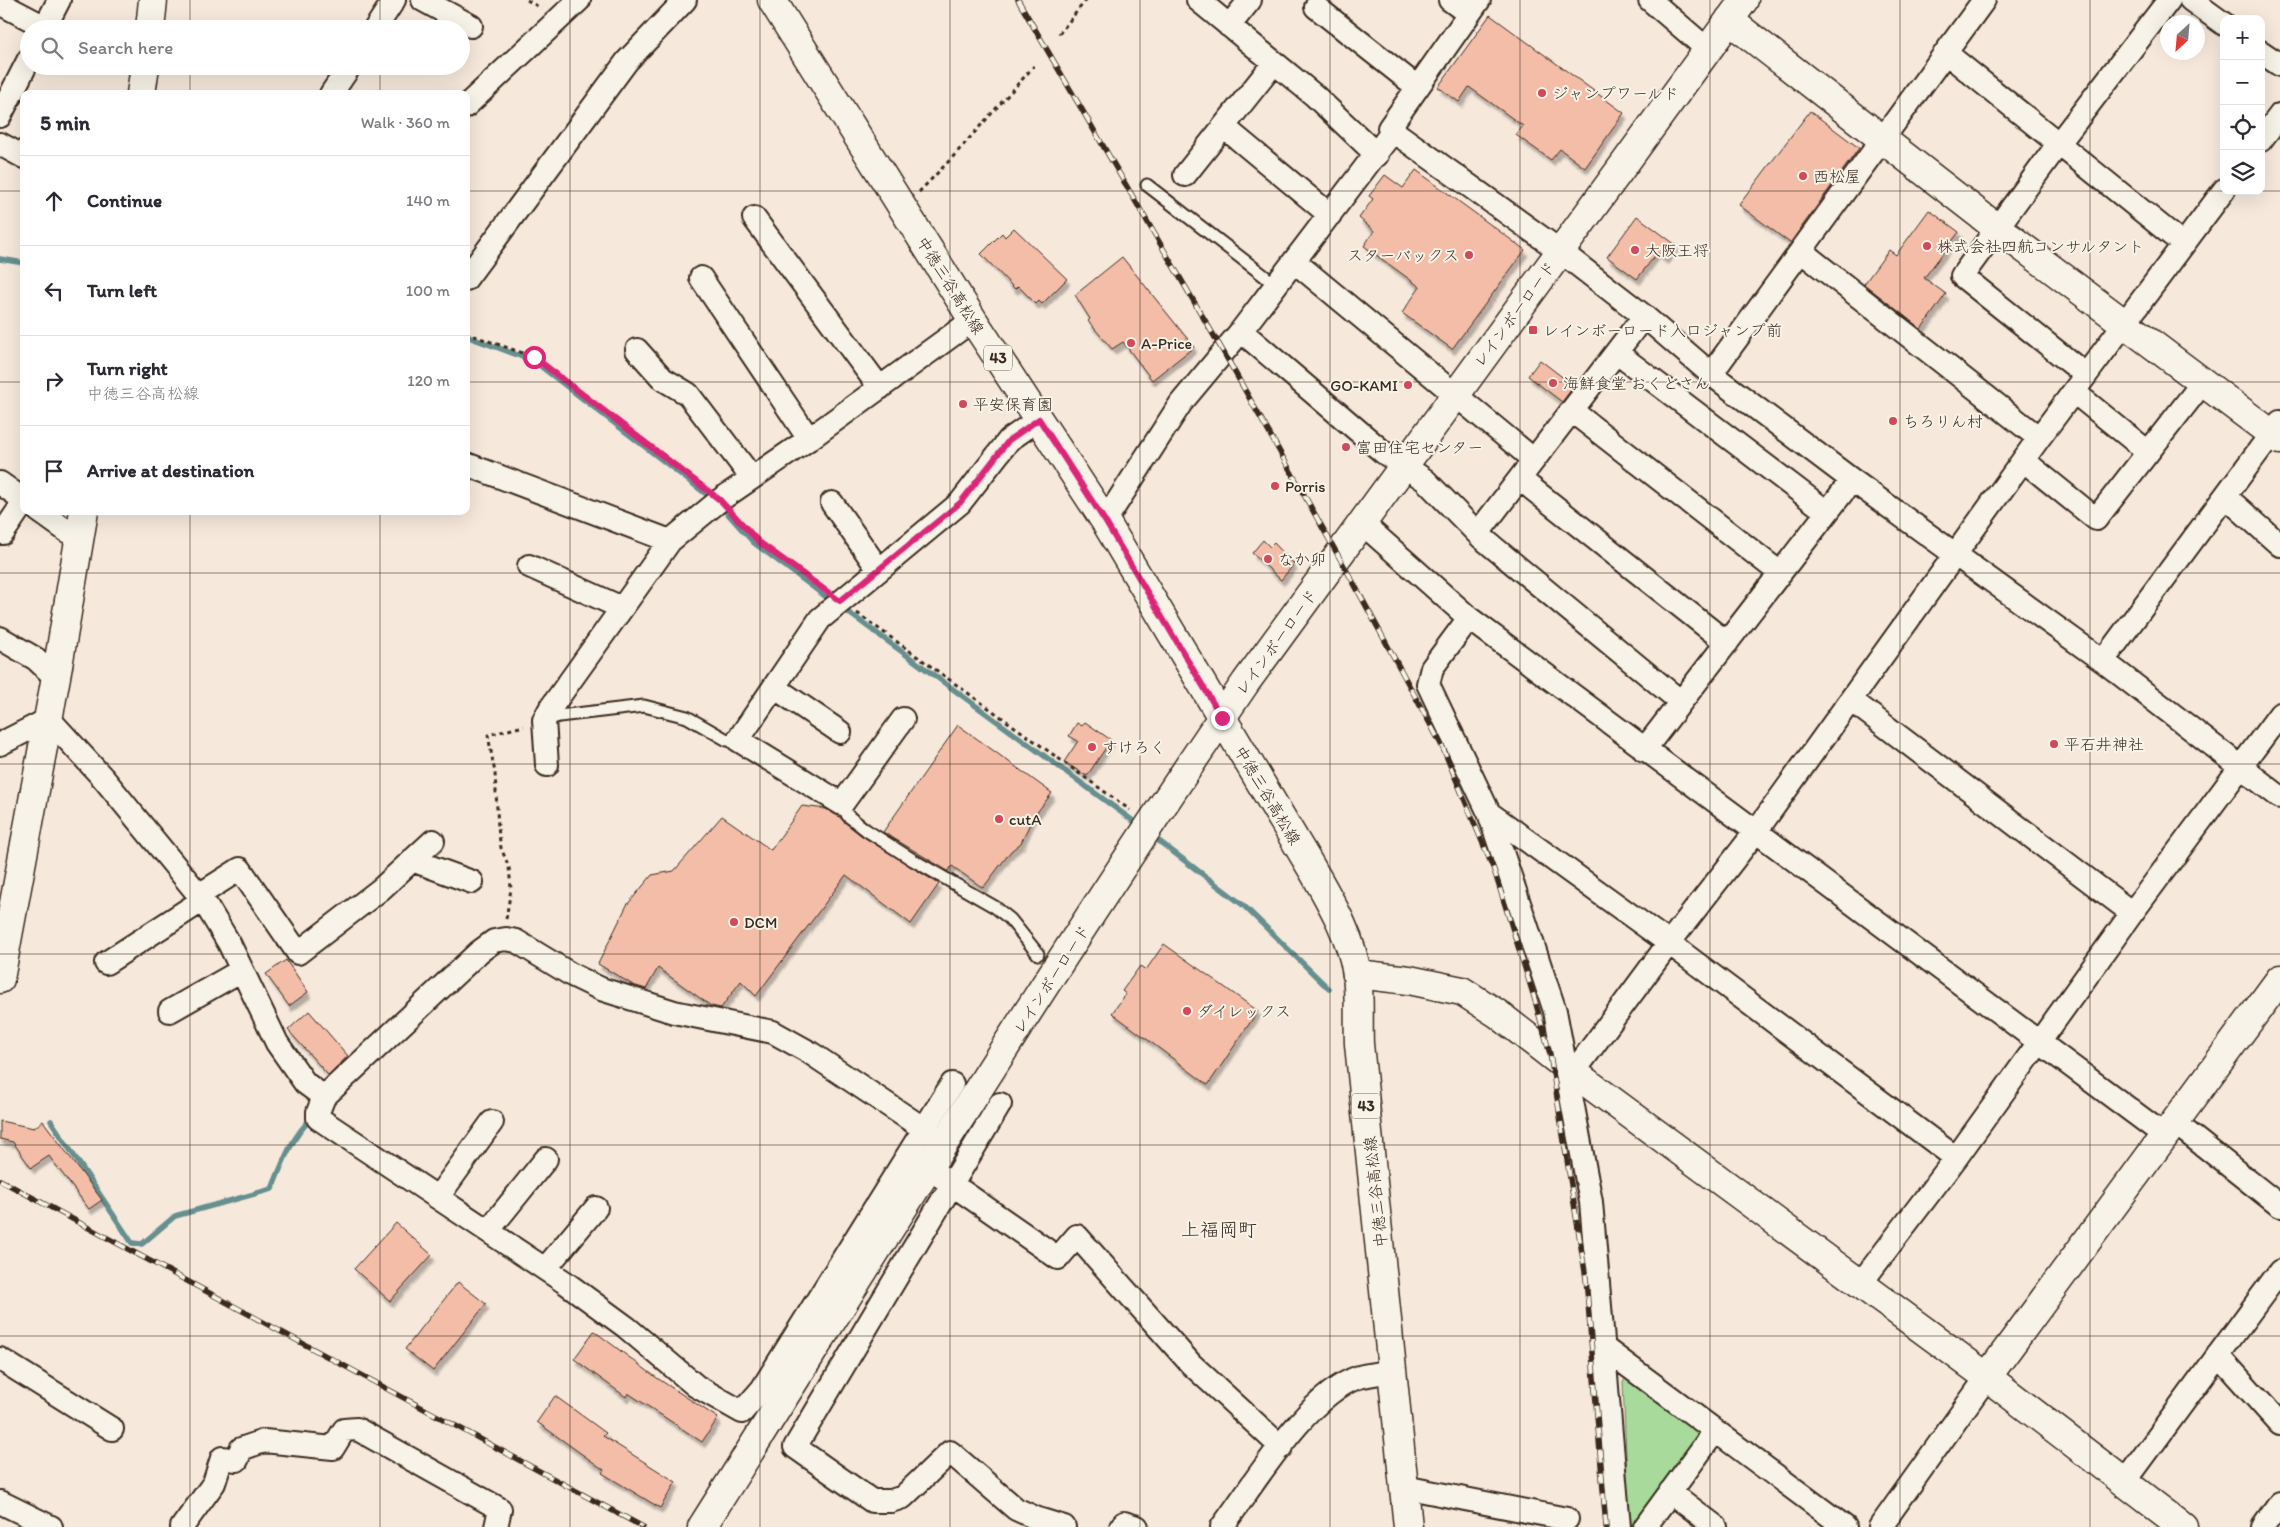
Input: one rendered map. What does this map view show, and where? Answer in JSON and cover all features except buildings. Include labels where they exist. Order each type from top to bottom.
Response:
[{"type":"street","points":[[49,20],[59,0]]},
{"type":"street","points":[[151,20],[153,0]]},
{"type":"street","points":[[381,20],[394,0]]},
{"type":"street","points":[[423,0],[460,20]]},
{"type":"street","points":[[470,102],[579,0]]},
{"type":"street","points":[[470,275],[627,62],[685,0]]},
{"type":"street","name":"中徳三谷高松線","points":[[772,0],[972,320],[1105,521],[1336,912],[1357,974],[1359,1044],[1408,1527]]},
{"type":"street","points":[[1198,0],[1314,96],[1377,154]]},
{"type":"street","points":[[1229,26],[1250,0]]},
{"type":"street","points":[[1450,0],[1474,7],[1389,128],[1560,251],[1644,316],[1711,374],[1852,480],[2103,661],[2280,797]]},
{"type":"street","points":[[1650,0],[1707,49]]},
{"type":"street","points":[[1711,374],[1802,252],[1984,0]]},
{"type":"street","points":[[2148,452],[2080,383],[1962,276],[2059,144],[2169,0]]},
{"type":"street","points":[[2191,0],[2220,21]]},
{"type":"street","points":[[4,5],[31,20]]},
{"type":"street","points":[[1736,6],[1883,140],[2203,382],[2277,432],[2103,661]]},
{"type":"street","name":"レインボーロード","points":[[702,1527],[930,1168],[935,1136],[1222,718],[1707,49],[1736,6]]},
{"type":"street","points":[[1316,7],[1417,87]]},
{"type":"street","points":[[1946,53],[2183,244]]},
{"type":"street","points":[[2265,55],[2280,65]]},
{"type":"street","points":[[1185,175],[1274,63]]},
{"type":"street","points":[[0,116],[21,75]]},
{"type":"street","points":[[142,90],[144,75]]},
{"type":"street","points":[[334,90],[344,75]]},
{"type":"street","points":[[2265,135],[2280,115]]},
{"type":"street","points":[[1224,127],[1330,215]]},
{"type":"street","points":[[1105,521],[1181,403],[1241,331],[1394,131]]},
{"type":"street","points":[[0,144],[20,155]]},
{"type":"street","points":[[1570,1070],[1757,830],[2039,438],[2220,195]]},
{"type":"street","points":[[754,218],[880,388]]},
{"type":"street","points":[[1802,252],[2039,438]]},
{"type":"street","points":[[1295,262],[1534,460]]},
{"type":"street","points":[[701,278],[809,439]]},
{"type":"street","points":[[1478,533],[1644,316]]},
{"type":"street","points":[[546,765],[544,720],[670,541],[720,500],[809,439],[972,320]]},
{"type":"street","points":[[1241,331],[1345,421],[1425,480],[1478,533],[1681,702]]},
{"type":"street","points":[[637,350],[663,379],[688,394],[752,478]]},
{"type":"street","points":[[1617,353],[1827,512]]},
{"type":"street","points":[[2023,460],[2096,519],[2203,382]]},
{"type":"street","points":[[1572,411],[1780,572]]},
{"type":"street","points":[[903,719],[842,804],[738,740],[820,619],[960,503],[1009,440],[1039,419]]},
{"type":"street","points":[[470,466],[670,541]]},
{"type":"street","points":[[1520,479],[1727,643]]},
{"type":"street","points":[[1644,750],[1852,480]]},
{"type":"street","points":[[0,483],[20,498]]},
{"type":"street","points":[[2226,497],[2280,545]]},
{"type":"street","points":[[832,503],[879,570]]},
{"type":"street","points":[[0,530],[3,532],[20,507]]},
{"type":"street","points":[[45,515],[67,531],[82,524]]},
{"type":"street","points":[[1362,523],[1469,618],[1644,750],[1757,830],[2041,1042],[2169,1128],[2280,1206]]},
{"type":"street","points":[[0,979],[49,719],[82,524]]},
{"type":"street","points":[[529,566],[622,608]]},
{"type":"street","points":[[1469,618],[1432,668],[1428,684],[1489,813],[1555,1011],[1570,1070],[1591,1202],[1619,1527]]},
{"type":"street","points":[[0,638],[36,659],[56,678]]},
{"type":"street","points":[[774,687],[840,732]]},
{"type":"street","points":[[1851,700],[2132,913]]},
{"type":"street","points":[[1861,1284],[1956,1158],[2132,913],[2280,714]]},
{"type":"street","points":[[0,744],[49,719]]},
{"type":"street","points":[[49,719],[104,779],[201,898],[229,943],[277,1043],[305,1083],[324,1097]]},
{"type":"street","points":[[1489,813],[1669,942],[1956,1158]]},
{"type":"street","points":[[106,963],[240,869],[298,953],[381,889],[432,841]]},
{"type":"street","points":[[412,860],[472,882]]},
{"type":"street","points":[[935,1136],[809,1052],[773,1032],[674,1012],[601,989],[572,975],[525,944],[506,938],[494,941],[479,952],[324,1097],[318,1112],[318,1118],[488,1230],[626,1326],[696,1386],[742,1412],[762,1389],[935,1136],[952,1084]]},
{"type":"street","points":[[170,1011],[242,970]]},
{"type":"street","points":[[1357,974],[1409,980],[1462,991],[1498,1014],[1570,1070],[1986,1377],[2183,1527]]},
{"type":"street","points":[[1880,1527],[1986,1377],[2280,980]]},
{"type":"street","points":[[1000,1104],[795,1447],[872,1501],[891,1501],[903,1497],[950,1452],[1016,1508],[1038,1519],[1064,1527]]},
{"type":"street","points":[[438,1197],[492,1122]]},
{"type":"street","points":[[488,1230],[546,1159]]},
{"type":"street","points":[[930,1168],[1058,1258],[1077,1236],[1191,1364],[1281,1447]]},
{"type":"street","points":[[545,1269],[596,1208]]},
{"type":"street","points":[[2124,1483],[2218,1355],[2276,1286]]},
{"type":"street","points":[[1604,1348],[1846,1527]]},
{"type":"street","points":[[2218,1355],[2280,1424]]},
{"type":"street","points":[[0,1359],[112,1430]]},
{"type":"street","points":[[1222,1527],[1308,1412],[1330,1392],[1359,1377],[1393,1371]]},
{"type":"street","points":[[182,1527],[214,1483],[222,1458],[237,1460],[241,1449],[264,1441],[333,1448],[344,1430],[357,1430],[500,1509],[496,1527]]},
{"type":"street","points":[[1645,1527],[1715,1431]]},
{"type":"street","points":[[1404,1487],[1566,1523]]},
{"type":"street","points":[[1670,1492],[1716,1527]]},
{"type":"street","points":[[0,1502],[51,1527]]},
{"type":"street","points":[[2263,1527],[2280,1503]]},
{"type":"street","points":[[1121,1527],[1124,1523],[1128,1522],[1137,1527]]},
{"type":"lane","points":[[1147,185],[1276,285]]},
{"type":"lane","points":[[544,720],[559,716],[644,706],[687,717],[727,740],[738,740]]},
{"type":"lane","points":[[842,804],[848,816],[866,830],[913,860],[995,907],[1010,918],[1038,954]]},
{"type":"path","points":[[1059,34],[1086,0]]},
{"type":"path","points":[[903,208],[950,160],[1034,66]]},
{"type":"path","points":[[470,334],[534,357],[720,500],[759,542],[838,603],[1130,810]]},
{"type":"path","points":[[502,940],[511,889],[509,868],[501,848],[498,828],[495,774],[488,735],[544,720]]},
{"type":"green space","points":[[1627,1377],[1704,1433],[1636,1527],[1629,1525],[1623,1382]]},
{"type":"waterway","points":[[0,259],[20,262]]},
{"type":"waterway","points":[[470,337],[534,361],[714,500]]},
{"type":"waterway","points":[[721,506],[753,542],[833,602]]},
{"type":"waterway","points":[[841,607],[1140,826]]},
{"type":"waterway","points":[[1151,835],[1243,905],[1329,989]]},
{"type":"waterway","points":[[51,1121],[132,1243],[142,1244],[175,1216],[272,1189],[293,1142],[312,1118]]},
{"type":"railway","points":[[1018,0],[1224,353],[1352,580],[1442,746],[1494,870],[1550,1054],[1586,1278],[1606,1527]]},
{"type":"railway","points":[[0,1180],[643,1527]]},
{"type":"place","name":"ジャンプワールド","points":[[1542,93]]},
{"type":"place","name":"西松屋","points":[[1803,176]]},
{"type":"place","name":"株式会社四航コンサルタント","points":[[1927,246]]},
{"type":"place","name":"大阪王将","points":[[1635,250]]},
{"type":"place","name":"スターバックス","points":[[1469,255]]},
{"type":"place","name":"レインボーロード入口ジャンプ前","points":[[1533,330]]},
{"type":"place","name":"A-Price","points":[[1131,343]]},
{"type":"place","name":"海鮮食堂 おくどさん","points":[[1553,383]]},
{"type":"place","name":"GO-KAMI","points":[[1408,385]]},
{"type":"place","name":"平安保育園","points":[[963,404]]},
{"type":"place","name":"ちろりん村","points":[[1893,421]]},
{"type":"place","name":"富田住宅センター","points":[[1346,447]]},
{"type":"place","name":"Porris","points":[[1275,486]]},
{"type":"place","name":"なか卯","points":[[1268,559]]},
{"type":"place","name":"平石井神社","points":[[2054,744]]},
{"type":"place","name":"すけろく","points":[[1092,747]]},
{"type":"place","name":"cutA","points":[[999,819]]},
{"type":"place","name":"DCM","points":[[734,922]]},
{"type":"place","name":"ダイレックス","points":[[1187,1011]]},
{"type":"district","name":"上福岡町","points":[[1219,1229]]},
{"type":"route","points":[[534,357],[627,426],[720,500],[759,542],[840,601],[960,503],[1009,440],[1039,419],[1105,521],[1222,718]]}]
